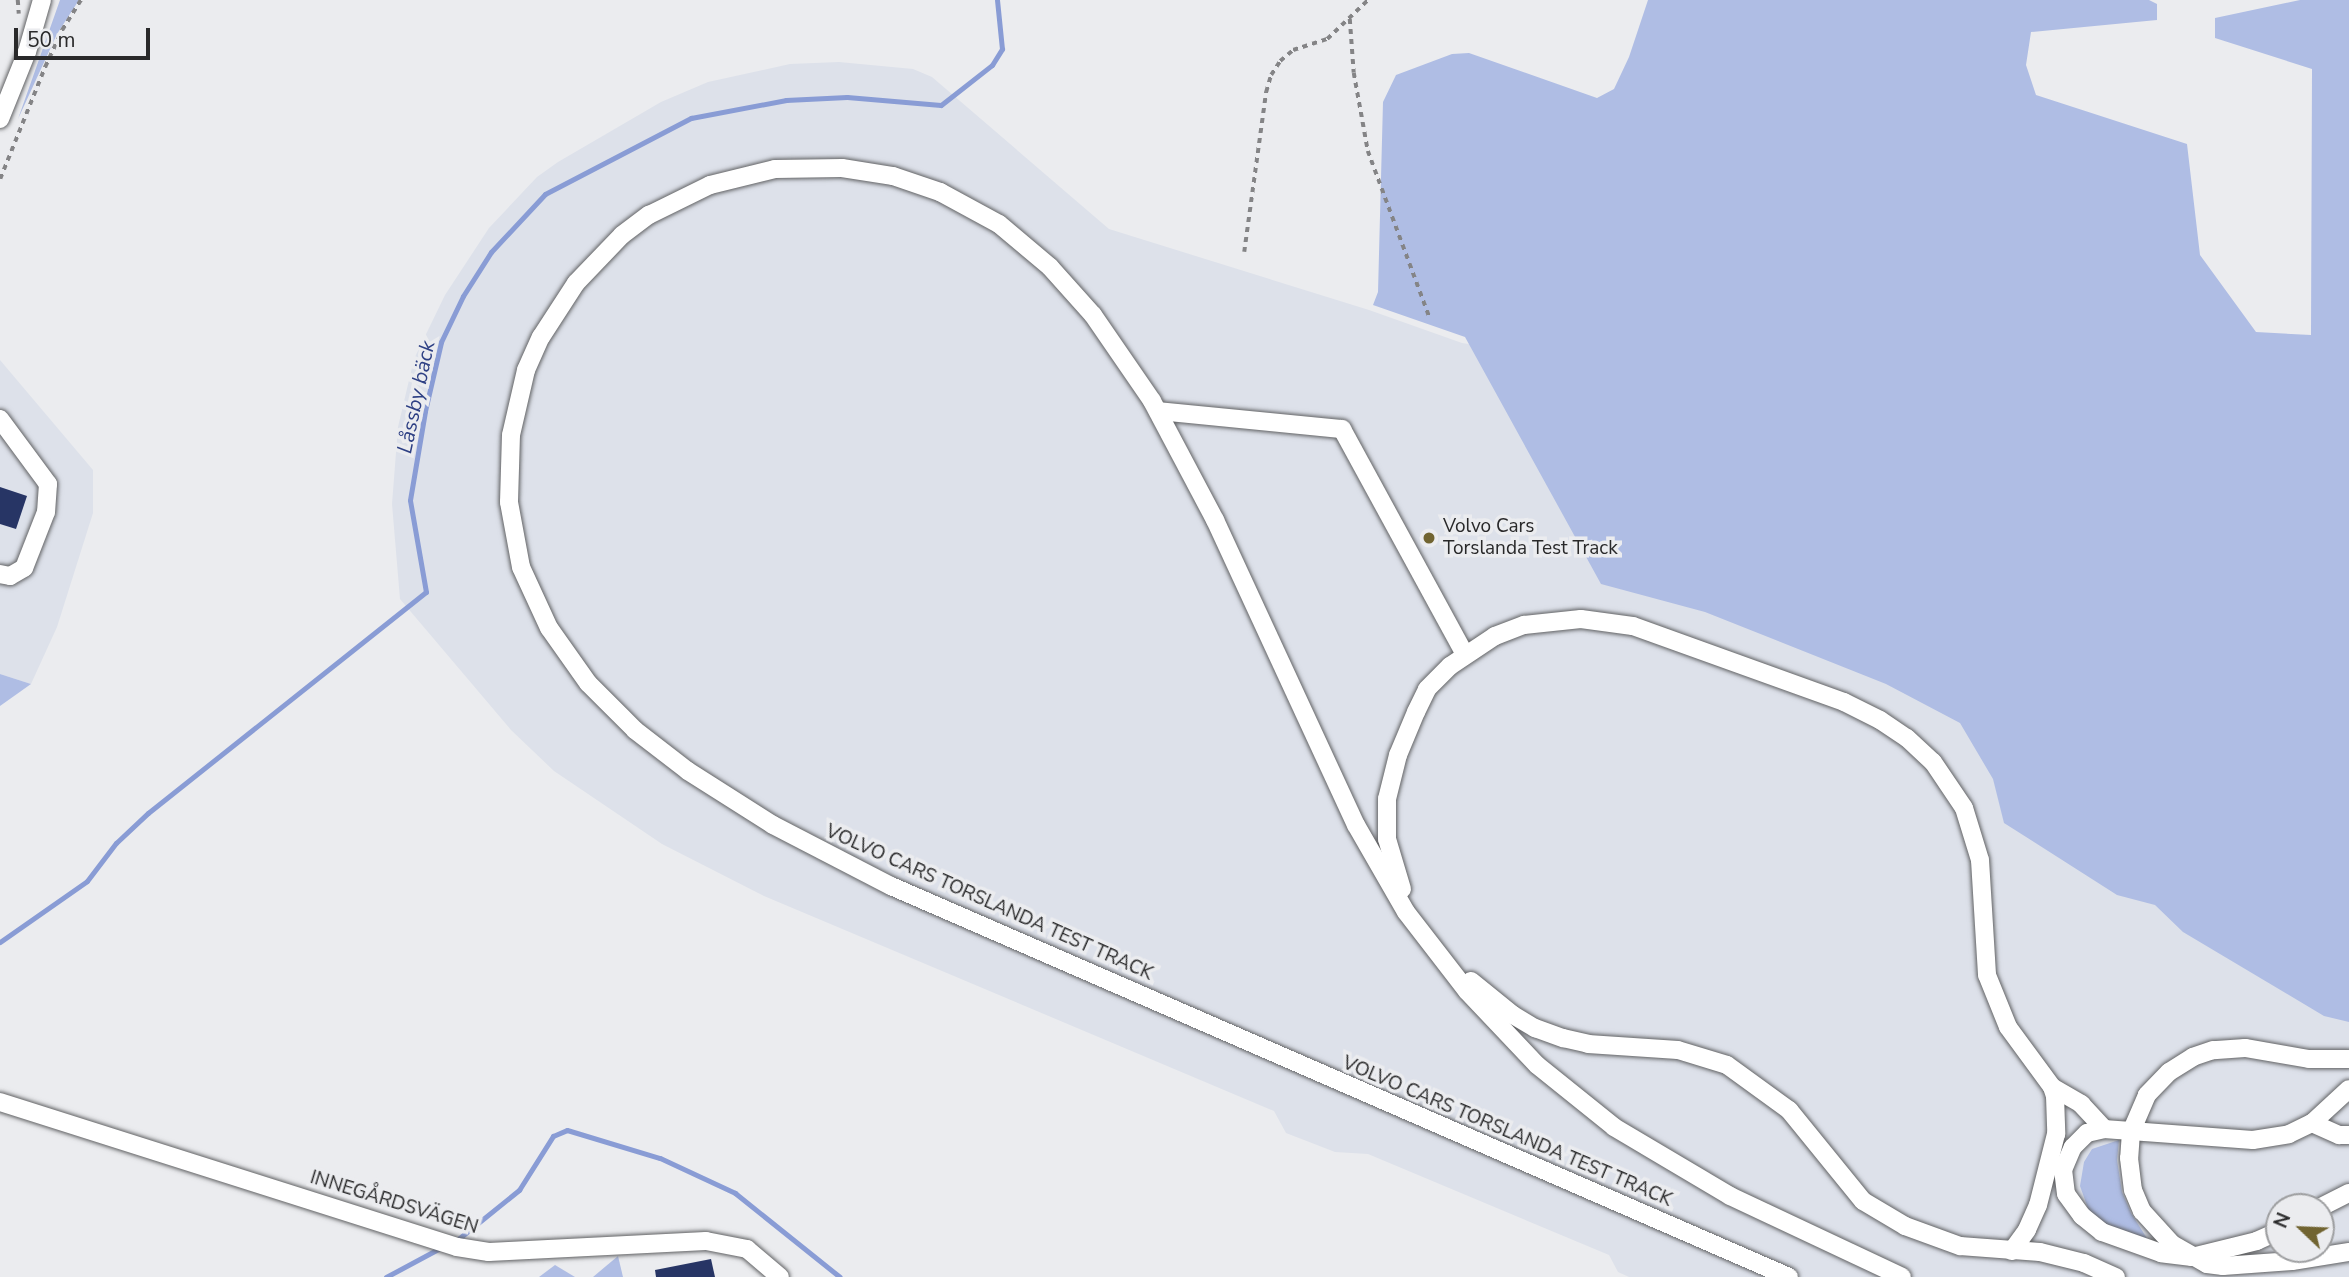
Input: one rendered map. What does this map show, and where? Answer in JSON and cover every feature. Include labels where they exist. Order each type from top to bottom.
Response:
[{"type":"street","points":[[0,119],[27,52],[38,1]]},
{"type":"street","name":"VOLVO CARS TORSLANDA TEST TRACK","points":[[1789,1277],[963,919],[861,872],[773,825],[661,751],[588,682],[567,656],[533,599],[513,535],[508,469],[517,402],[526,370],[557,310],[598,257],[636,225],[678,199],[741,176],[808,166],[875,172],[940,192],[992,219],[1050,267],[1093,315],[1158,411],[1200,489],[1326,764],[1389,883],[1426,939],[1467,991],[1537,1065],[1588,1108],[1662,1158],[1718,1189],[1902,1277]]},
{"type":"street","points":[[1158,411],[1342,429],[1465,655]]},
{"type":"street","points":[[0,419],[48,484],[46,512],[24,568],[9,576],[0,574]]},
{"type":"street","name":"VOLVO CARS TORSLANDA TEST TRACK","points":[[1389,883],[1378,836],[1381,780],[1394,738],[1427,689],[1465,655],[1495,636],[1524,625],[1561,619],[1612,622],[1661,635],[1844,702],[1901,733],[1933,762],[1964,808],[1980,860],[1987,975],[2008,1027],[2052,1087],[2058,1112],[2052,1153],[2032,1220],[2012,1251]]},
{"type":"street","name":"VOLVO CARS TORSLANDA TEST TRACK","points":[[1427,689],[1393,772],[1387,799],[1387,839],[1396,873],[1411,907],[1470,981],[1513,1015],[1535,1028],[1563,1038],[1588,1044],[1678,1050],[1727,1065],[1789,1110],[1863,1200],[1905,1226],[1960,1246],[2039,1252],[2084,1263],[2116,1277]]},
{"type":"street","points":[[2265,1236],[2234,1248],[2192,1257],[2172,1244],[2142,1211],[2133,1190],[2129,1158],[2131,1132],[2141,1105],[2153,1087],[2179,1065],[2204,1053],[2245,1048],[2309,1059],[2349,1059]]},
{"type":"street","points":[[2052,1087],[2081,1104],[2105,1129]]},
{"type":"street","points":[[2349,1089],[2312,1123],[2289,1134],[2253,1140],[2105,1129],[2080,1138],[2067,1158],[2064,1181],[2066,1194],[2074,1207],[2102,1232],[2161,1253],[2192,1257],[2223,1266],[2292,1261],[2349,1252]]},
{"type":"street","name":"INNEGÅRDSVÄGEN","points":[[0,1102],[457,1247],[489,1252],[706,1241],[747,1249],[780,1277]]},
{"type":"street","points":[[2312,1123],[2339,1135],[2349,1135]]},
{"type":"path","points":[[0,179],[45,67],[62,30],[81,0]]},
{"type":"path","points":[[1244,252],[1266,92],[1271,75],[1280,61],[1293,50],[1327,39],[1368,0]]},
{"type":"path","points":[[1350,19],[1356,86],[1368,151],[1429,316]]},
{"type":"shaded area","points":[[60,0],[79,0],[57,34],[18,119]]},
{"type":"shaded area","points":[[1648,0],[2149,0],[2157,4],[2157,20],[2031,32],[2026,65],[2036,95],[2187,144],[2200,255],[2256,332],[2311,335],[2312,69],[2215,38],[2215,18],[2300,0],[2349,0],[2349,1022],[2324,1016],[2183,932],[2155,905],[2117,895],[2004,823],[1993,779],[1960,723],[1886,684],[1705,612],[1601,584],[1465,337],[1373,305],[1378,292],[1383,102],[1396,75],[1452,54],[1469,53],[1597,98],[1614,89],[1629,57]]},
{"type":"shaded area","points":[[839,62],[913,69],[932,77],[1109,229],[1369,310],[1462,343],[1570,360],[2349,514],[2349,1277],[1629,1277],[1618,1272],[1609,1255],[1368,1154],[1335,1152],[1286,1133],[1274,1111],[764,896],[662,844],[554,771],[511,730],[400,599],[392,504],[398,427],[414,359],[445,295],[489,228],[537,177],[558,162],[661,102],[708,82],[790,64]]},
{"type":"shaded area","points":[[0,360],[93,470],[93,513],[57,627],[31,684],[0,674]]},
{"type":"shaded area","points":[[0,674],[31,684],[0,706]]},
{"type":"shaded area","points":[[2119,1140],[2117,1160],[2122,1192],[2148,1240],[2106,1226],[2090,1214],[2080,1186],[2084,1162],[2092,1149]]},
{"type":"shaded area","points":[[618,1256],[623,1277],[593,1277]]},
{"type":"shaded area","points":[[555,1265],[575,1277],[539,1277]]},
{"type":"building","points":[[0,487],[27,496],[16,529],[0,524]]},
{"type":"building","points":[[711,1259],[715,1277],[656,1277],[655,1270]]},
{"type":"waterway","name":"Låssby bäck","points":[[0,942],[87,881],[116,843],[148,813],[426,592],[410,500],[425,411],[441,342],[463,296],[491,252],[545,194],[691,118],[786,100],[847,97],[941,105],[992,65],[1002,49],[997,0]]},
{"type":"waterway","points":[[457,1240],[519,1190],[553,1136],[567,1130],[660,1158],[735,1193],[840,1277]]},
{"type":"waterway","points":[[386,1277],[442,1247]]},
{"type":"place","name":"Volvo Cars Torslanda Test Track","points":[[1429,538]]}]
